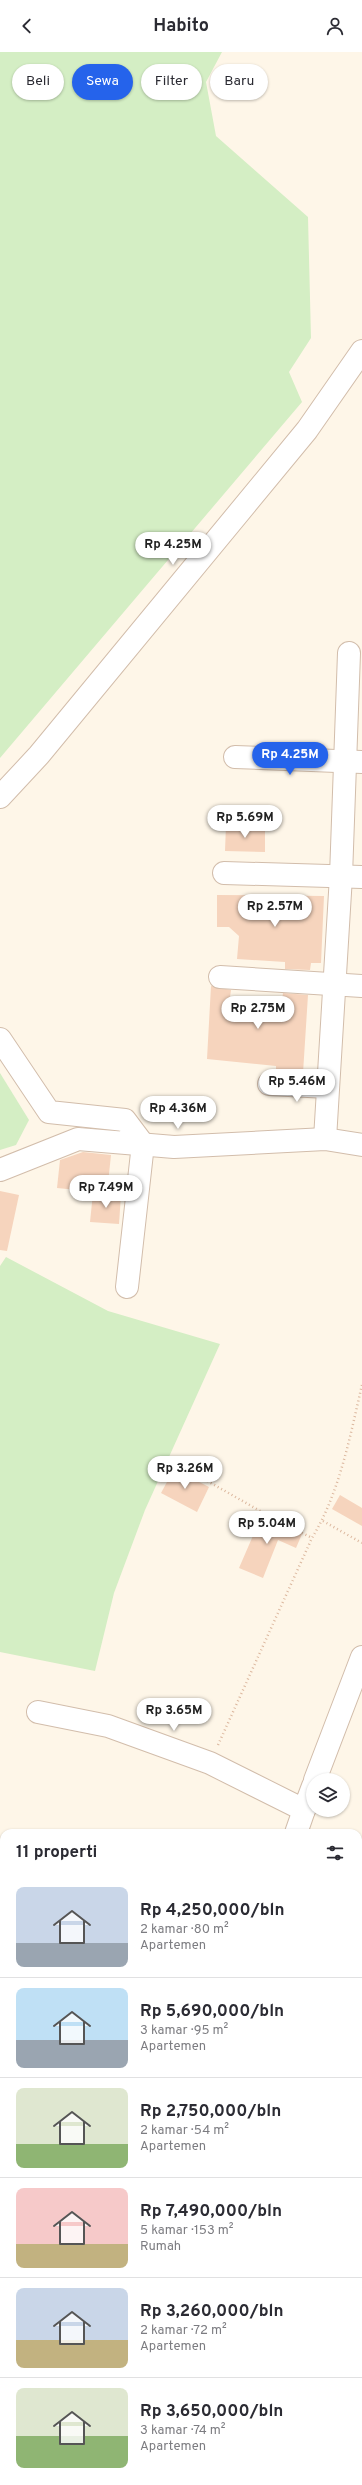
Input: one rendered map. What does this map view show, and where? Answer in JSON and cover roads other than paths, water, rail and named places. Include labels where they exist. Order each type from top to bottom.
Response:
[{"type":"street","points":[[0,797],[39,755],[307,430],[362,351]]},
{"type":"street","points":[[325,1139],[335,985],[352,877],[354,761],[349,653]]},
{"type":"street","points":[[235,757],[354,761]]},
{"type":"street","points":[[224,873],[352,877]]},
{"type":"street","points":[[220,977],[362,986]]},
{"type":"street","points":[[0,1039],[49,1112],[125,1120],[143,1144],[127,1287]]},
{"type":"street","points":[[269,1084],[328,1087]]},
{"type":"street","points":[[0,1170],[78,1139],[143,1144],[205,1146],[325,1139],[362,1145]]},
{"type":"street","points":[[318,1773],[362,1657]]},
{"type":"street","points":[[38,1712],[108,1726],[210,1763],[304,1810]]},
{"type":"street","points":[[297,1829],[306,1805]]}]
